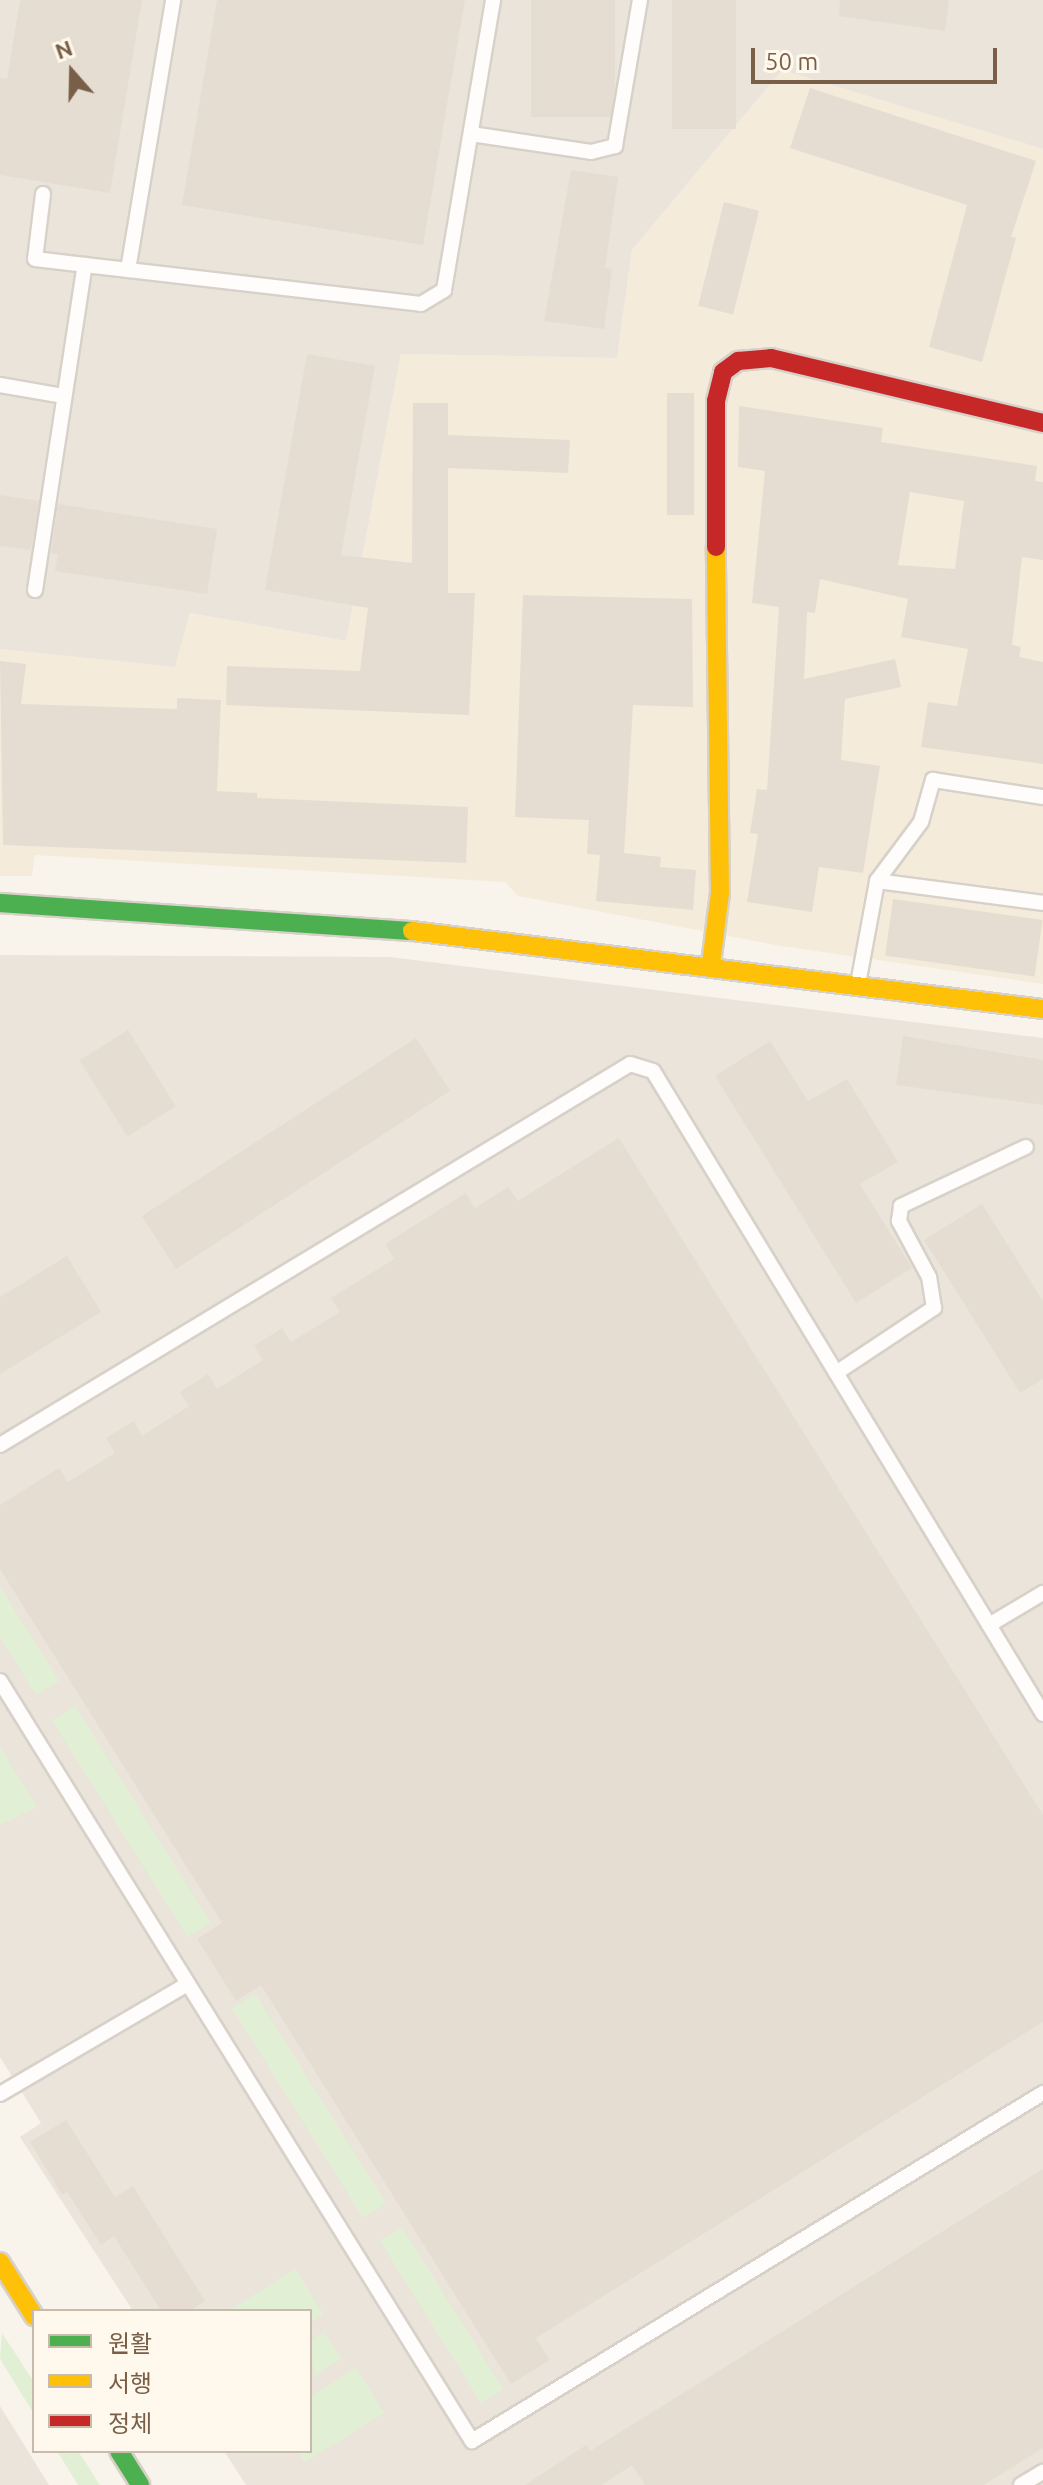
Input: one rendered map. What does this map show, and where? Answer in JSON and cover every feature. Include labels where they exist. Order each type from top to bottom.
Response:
[{"type":"main road","points":[[711,964],[720,893],[715,466],[716,401],[723,372],[738,361],[771,358],[1043,423]]},
{"type":"main road","points":[[0,903],[354,924],[711,964],[1043,1009]]},
{"type":"main road","points":[[0,2262],[32,2313]]},
{"type":"main road","points":[[120,2453],[140,2485]]},
{"type":"lane","points":[[128,270],[173,0]]},
{"type":"lane","points":[[43,194],[35,259],[421,304],[444,290],[493,0]]},
{"type":"lane","points":[[471,134],[591,152],[615,146],[640,0]]},
{"type":"lane","points":[[35,590],[85,265]]},
{"type":"lane","points":[[0,385],[64,396]]},
{"type":"lane","points":[[858,984],[877,881],[921,822],[933,780],[1043,797]]},
{"type":"lane","points":[[877,881],[1043,903]]},
{"type":"lane","points":[[0,1445],[630,1064],[653,1071],[1043,1714]]},
{"type":"lane","points":[[836,1373],[934,1308],[929,1277],[899,1221],[901,1206],[1026,1147]]},
{"type":"lane","points":[[989,1625],[1043,1593]]},
{"type":"lane","points":[[0,1681],[472,2441],[1043,2093]]},
{"type":"lane","points":[[0,2094],[186,1985]]},
{"type":"lane","points":[[1021,2485],[1043,2472]]},
{"type":"shaded area","points":[[0,0],[1043,0],[1043,149],[782,70],[632,250],[617,358],[401,354],[346,641],[190,613],[175,667],[0,649]]},
{"type":"shaded area","points":[[782,70],[1043,149],[1043,984],[781,946],[518,896],[505,882],[35,855],[32,876],[0,876],[0,649],[175,667],[190,613],[346,641],[401,354],[617,358],[632,250]]},
{"type":"shaded area","points":[[0,955],[390,957],[1043,1038],[1043,2485],[246,2485],[225,2453],[312,2453],[312,2309],[132,2309],[20,2137],[41,2123],[0,2057]]},
{"type":"shaded area","points":[[0,2406],[49,2485],[0,2485]]},
{"type":"green space","points":[[0,1587],[59,1681],[36,1695],[0,1637]]},
{"type":"green space","points":[[75,1706],[211,1923],[188,1937],[52,1720]]},
{"type":"green space","points":[[0,1747],[37,1807],[0,1825]]},
{"type":"green space","points":[[255,1994],[386,2203],[363,2218],[232,2008]]},
{"type":"green space","points":[[402,2227],[503,2389],[481,2403],[380,2241]]},
{"type":"green space","points":[[295,2269],[323,2314],[312,2321],[312,2309],[232,2309]]},
{"type":"green space","points":[[324,2332],[341,2359],[314,2376],[312,2358],[312,2340]]},
{"type":"green space","points":[[2,2333],[32,2379],[32,2411],[0,2359]]},
{"type":"green space","points":[[356,2368],[384,2413],[305,2462],[299,2453],[312,2453],[312,2396]]},
{"type":"green space","points":[[58,2453],[79,2453],[100,2485],[78,2485]]},
{"type":"building","points":[[20,0],[142,0],[110,193],[0,175],[0,78],[7,79]]},
{"type":"building","points":[[217,0],[465,0],[423,245],[182,205]]},
{"type":"building","points":[[531,0],[615,0],[615,117],[531,117]]},
{"type":"building","points":[[672,0],[736,0],[736,129],[672,129]]},
{"type":"building","points":[[840,0],[949,0],[945,31],[839,16]]},
{"type":"building","points":[[810,88],[1036,161],[1011,237],[1016,238],[982,362],[929,347],[967,205],[790,148]]},
{"type":"building","points":[[571,170],[618,177],[605,268],[612,269],[604,329],[544,321]]},
{"type":"building","points":[[724,202],[759,211],[733,315],[698,306]]},
{"type":"building","points":[[307,354],[375,366],[341,555],[412,563],[413,403],[448,403],[448,435],[570,440],[568,473],[448,468],[448,593],[475,593],[469,715],[226,705],[227,666],[360,671],[368,608],[265,590]]},
{"type":"building","points":[[667,393],[694,393],[694,515],[667,515]]},
{"type":"building","points":[[739,406],[883,428],[881,442],[1037,466],[1035,481],[1043,482],[1043,560],[1022,557],[1012,645],[1021,647],[1019,657],[1043,662],[1043,764],[921,747],[928,702],[957,706],[968,649],[901,637],[908,599],[820,579],[815,613],[807,612],[804,679],[895,659],[901,687],[845,699],[841,760],[880,766],[863,873],[819,867],[812,912],[747,902],[758,834],[750,833],[757,789],[767,790],[779,607],[752,603],[765,471],[738,467]],"holes":[[[910,492],[964,501],[955,569],[898,565]]]},
{"type":"building","points":[[0,495],[39,501],[31,550],[0,546]]},
{"type":"building","points":[[58,504],[217,529],[207,594],[55,571],[58,554],[51,553]]},
{"type":"building","points":[[523,595],[692,599],[693,707],[633,705],[624,853],[661,857],[660,867],[696,870],[693,910],[596,901],[600,855],[587,854],[589,820],[515,817]]},
{"type":"building","points":[[0,661],[26,664],[21,704],[177,709],[177,698],[221,700],[217,791],[257,793],[257,798],[468,807],[466,863],[3,845]]},
{"type":"building","points":[[893,899],[1043,920],[1035,976],[885,955]]},
{"type":"building","points":[[128,1030],[176,1106],[127,1137],[80,1060]]},
{"type":"building","points":[[903,1036],[1043,1060],[1043,1105],[896,1085]]},
{"type":"building","points":[[416,1038],[450,1091],[176,1269],[142,1216]]},
{"type":"building","points":[[770,1041],[808,1101],[847,1079],[898,1162],[860,1184],[912,1268],[856,1303],[715,1076]]},
{"type":"building","points":[[619,1138],[1043,1815],[1043,2022],[536,2338],[550,2360],[511,2384],[261,1985],[236,2001],[197,1939],[222,1923],[0,1569],[0,1505],[59,1468],[68,1482],[115,1453],[106,1438],[134,1421],[142,1436],[189,1406],[180,1392],[208,1374],[217,1389],[263,1360],[254,1346],[282,1328],[291,1342],[340,1312],[331,1298],[394,1259],[385,1244],[466,1193],[475,1208],[508,1187],[518,1201]]},
{"type":"building","points":[[982,1204],[1043,1301],[1043,1379],[1020,1393],[924,1240]]},
{"type":"building","points":[[67,1256],[101,1312],[0,1374],[0,1297]]},
{"type":"building","points":[[66,2120],[115,2197],[133,2186],[205,2301],[192,2309],[160,2309],[114,2236],[101,2245],[67,2192],[62,2195],[30,2142]]},
{"type":"building","points":[[1043,2169],[1043,2448],[984,2485],[645,2485],[632,2465],[602,2485],[525,2485],[586,2445],[590,2451]]},
{"type":"traffic: fast","points":[[0,903],[412,931]]},
{"type":"traffic: fast","points":[[120,2453],[140,2485]]},
{"type":"traffic: slow","points":[[711,964],[720,893],[716,547]]},
{"type":"traffic: slow","points":[[412,931],[1043,1009]]},
{"type":"traffic: slow","points":[[0,2262],[32,2313]]},
{"type":"traffic: jam","points":[[716,547],[716,401],[723,372],[738,361],[771,358],[1043,423]]}]
